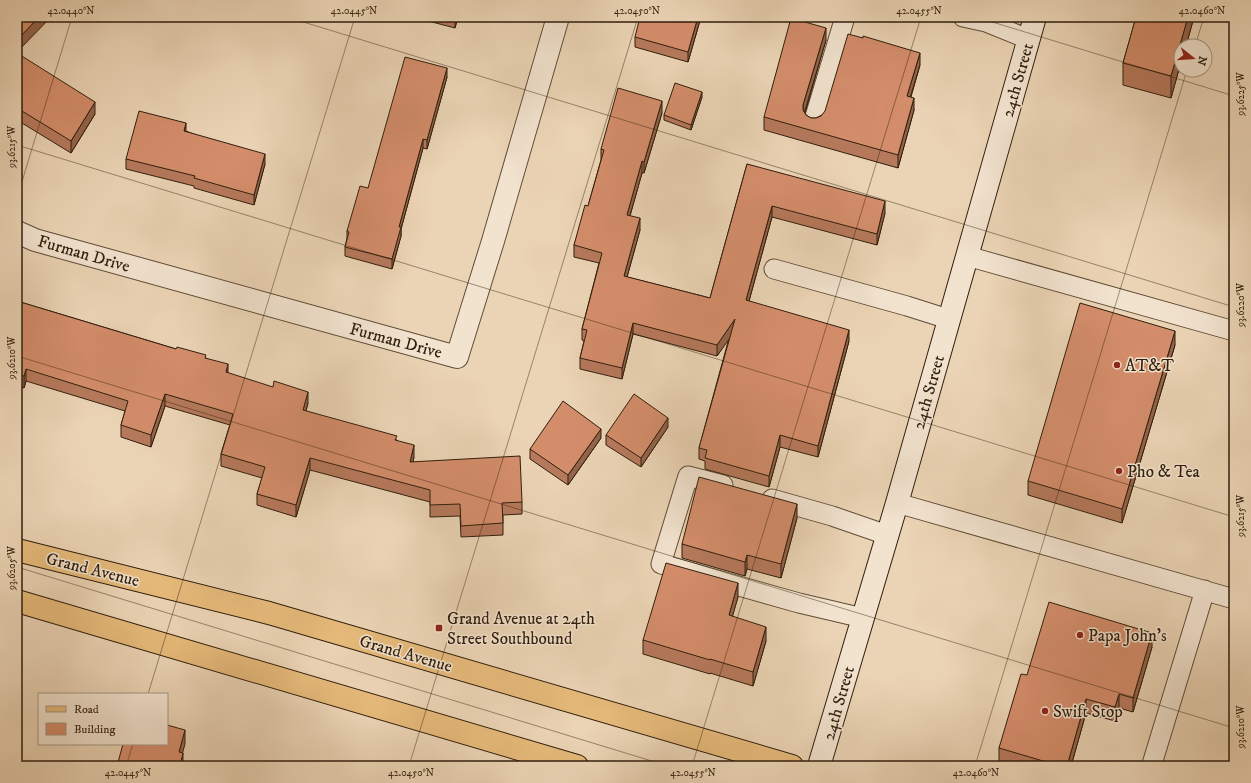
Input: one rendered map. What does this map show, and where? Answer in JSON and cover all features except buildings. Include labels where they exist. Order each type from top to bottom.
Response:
[{"type":"main road","name":"Grand Avenue","points":[[17,550],[269,613],[792,766]]},
{"type":"main road","points":[[17,600],[577,766]]},
{"type":"street","name":"Furman Drive","points":[[17,232],[35,240],[457,357],[493,241],[558,17]]},
{"type":"street","name":"24th Street","points":[[819,766],[897,503],[1035,17]]},
{"type":"lane","points":[[814,120],[845,17]]},
{"type":"lane","points":[[964,17],[986,22],[1028,39]]},
{"type":"lane","points":[[967,256],[1234,331]]},
{"type":"lane","points":[[774,269],[948,319]]},
{"type":"lane","points":[[863,618],[799,603],[661,564],[688,476],[832,516],[887,535]]},
{"type":"lane","points":[[897,503],[1234,597]]},
{"type":"lane","points":[[1153,766],[1152,764],[1205,590]]},
{"type":"place","name":"AT&T","points":[[1117,365]]},
{"type":"place","name":"Pho & Tea","points":[[1119,471]]},
{"type":"place","name":"Grand Avenue at 24th Street Southbound","points":[[439,628]]},
{"type":"place","name":"Papa John's","points":[[1080,635]]},
{"type":"place","name":"Swift Stop","points":[[1045,711]]}]
